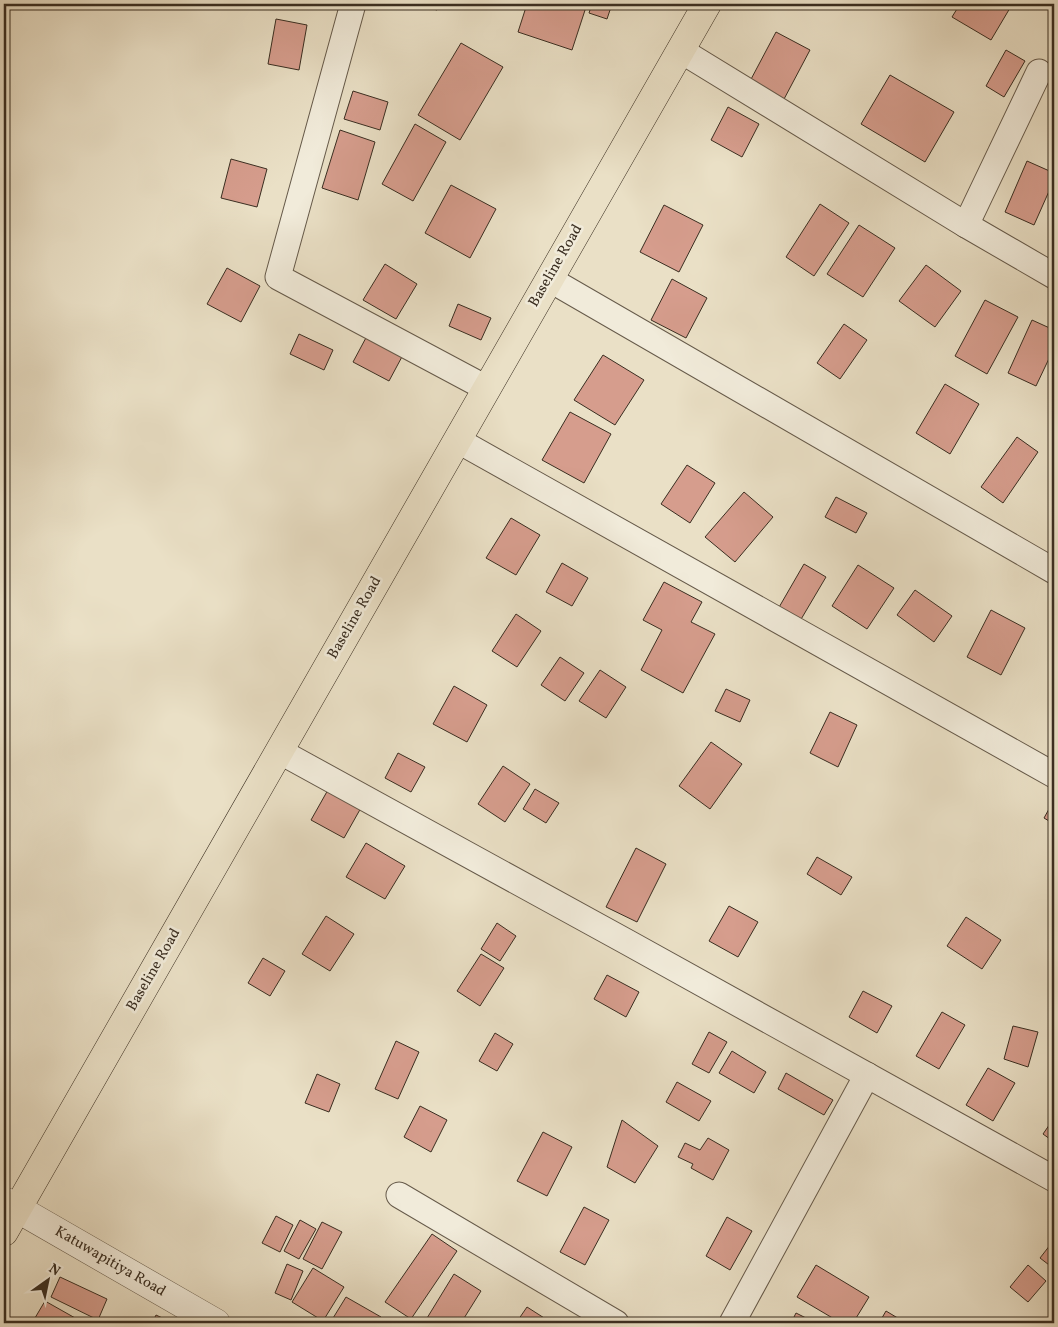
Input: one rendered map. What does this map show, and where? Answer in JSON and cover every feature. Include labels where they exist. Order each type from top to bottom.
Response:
[{"type":"main road","name":"Baseline Road","points":[[4,1232],[10,1205],[279,751],[707,4]]},
{"type":"street","points":[[353,4],[278,277],[486,388]]},
{"type":"street","points":[[680,50],[966,225],[1054,276]]},
{"type":"street","points":[[966,225],[1040,72]]},
{"type":"street","points":[[549,279],[1054,571]]},
{"type":"street","points":[[457,440],[1054,775]]},
{"type":"street","points":[[279,751],[1054,1179]]},
{"type":"street","points":[[732,1323],[867,1075]]},
{"type":"street","points":[[399,1195],[616,1323]]},
{"type":"street","name":"Katuwapitiya Road","points":[[10,1205],[216,1323]]},
{"type":"building","points":[[415,4],[439,4],[437,10]]},
{"type":"building","points":[[527,4],[587,4],[572,50],[518,32]]},
{"type":"building","points":[[592,4],[612,4],[607,19],[589,13]]},
{"type":"building","points":[[960,4],[1004,4],[1010,8],[991,40],[952,17]]},
{"type":"building","points":[[276,19],[307,25],[299,70],[268,64]]},
{"type":"building","points":[[776,32],[810,50],[783,101],[749,83]]},
{"type":"building","points":[[461,43],[503,67],[460,140],[418,115]]},
{"type":"building","points":[[1006,50],[1025,61],[1004,97],[986,86]]},
{"type":"building","points":[[890,75],[954,112],[925,162],[861,124]]},
{"type":"building","points":[[353,91],[388,102],[380,130],[344,119]]},
{"type":"building","points":[[728,107],[759,124],[742,157],[711,140]]},
{"type":"building","points":[[415,124],[446,142],[413,201],[382,184]]},
{"type":"building","points":[[340,130],[375,142],[358,200],[322,188]]},
{"type":"building","points":[[231,159],[267,169],[257,207],[221,198]]},
{"type":"building","points":[[1027,161],[1054,173],[1054,180],[1034,225],[1005,212]]},
{"type":"building","points":[[451,185],[496,209],[470,258],[425,233]]},
{"type":"building","points":[[820,204],[849,223],[814,276],[786,257]]},
{"type":"building","points":[[664,205],[703,225],[679,272],[640,252]]},
{"type":"building","points":[[859,225],[895,248],[863,297],[827,274]]},
{"type":"building","points":[[385,264],[417,284],[396,319],[363,300]]},
{"type":"building","points":[[926,265],[961,291],[935,327],[899,301]]},
{"type":"building","points":[[227,268],[260,286],[241,322],[207,304]]},
{"type":"building","points":[[672,279],[707,298],[686,338],[651,320]]},
{"type":"building","points":[[985,300],[1018,317],[987,374],[955,356]]},
{"type":"building","points":[[458,304],[491,318],[481,340],[449,326]]},
{"type":"building","points":[[1032,320],[1054,330],[1054,348],[1036,386],[1008,373]]},
{"type":"building","points":[[844,324],[867,340],[840,379],[817,363]]},
{"type":"building","points":[[299,334],[333,350],[324,370],[290,354]]},
{"type":"building","points":[[368,334],[404,353],[389,381],[353,362]]},
{"type":"building","points":[[603,355],[644,380],[615,425],[574,400]]},
{"type":"building","points":[[945,384],[979,404],[950,454],[916,433]]},
{"type":"building","points":[[570,412],[611,434],[584,483],[542,460]]},
{"type":"building","points":[[1017,437],[1038,452],[1003,503],[981,487]]},
{"type":"building","points":[[687,465],[715,483],[690,523],[661,504]]},
{"type":"building","points":[[744,492],[773,517],[735,562],[705,537]]},
{"type":"building","points":[[836,497],[867,513],[856,533],[825,517]]},
{"type":"building","points":[[511,518],[540,535],[516,575],[486,558]]},
{"type":"building","points":[[562,563],[588,578],[572,606],[546,592]]},
{"type":"building","points":[[804,564],[826,577],[800,621],[778,609]]},
{"type":"building","points":[[858,565],[894,588],[867,629],[832,606]]},
{"type":"building","points":[[664,582],[702,602],[691,622],[715,634],[683,693],[641,670],[662,630],[643,620]]},
{"type":"building","points":[[915,590],[952,616],[934,642],[897,615]]},
{"type":"building","points":[[991,610],[1025,628],[1001,675],[967,657]]},
{"type":"building","points":[[516,614],[541,631],[517,667],[492,651]]},
{"type":"building","points":[[560,657],[584,673],[565,701],[541,685]]},
{"type":"building","points":[[600,670],[626,687],[606,718],[579,701]]},
{"type":"building","points":[[454,686],[487,705],[467,742],[433,724]]},
{"type":"building","points":[[726,689],[750,700],[740,722],[715,711]]},
{"type":"building","points":[[830,712],[857,725],[838,767],[810,753]]},
{"type":"building","points":[[711,742],[742,764],[710,809],[679,786]]},
{"type":"building","points":[[398,753],[425,767],[411,792],[385,778]]},
{"type":"building","points":[[503,766],[530,784],[505,822],[478,804]]},
{"type":"building","points":[[329,788],[362,806],[344,838],[311,820]]},
{"type":"building","points":[[535,789],[559,803],[546,823],[523,809]]},
{"type":"building","points":[[1054,800],[1054,824],[1044,818]]},
{"type":"building","points":[[366,843],[405,866],[385,899],[346,877]]},
{"type":"building","points":[[636,848],[666,864],[637,922],[606,907]]},
{"type":"building","points":[[817,857],[852,877],[841,895],[807,874]]},
{"type":"building","points":[[729,906],[758,922],[738,957],[709,941]]},
{"type":"building","points":[[326,916],[354,934],[330,971],[302,954]]},
{"type":"building","points":[[966,917],[1001,940],[982,969],[947,946]]},
{"type":"building","points":[[497,923],[516,936],[500,961],[481,949]]},
{"type":"building","points":[[481,954],[504,968],[480,1006],[457,991]]},
{"type":"building","points":[[263,958],[285,971],[270,996],[248,983]]},
{"type":"building","points":[[607,975],[639,992],[626,1017],[594,999]]},
{"type":"building","points":[[863,991],[892,1006],[877,1033],[849,1017]]},
{"type":"building","points":[[942,1012],[965,1025],[939,1069],[916,1056]]},
{"type":"building","points":[[1013,1026],[1038,1032],[1028,1067],[1004,1059]]},
{"type":"building","points":[[709,1032],[727,1042],[709,1073],[692,1064]]},
{"type":"building","points":[[495,1033],[513,1044],[497,1071],[479,1061]]},
{"type":"building","points":[[396,1041],[419,1052],[398,1099],[375,1089]]},
{"type":"building","points":[[732,1051],[766,1072],[754,1093],[719,1073]]},
{"type":"building","points":[[988,1068],[1015,1083],[993,1121],[966,1105]]},
{"type":"building","points":[[786,1073],[833,1100],[824,1115],[778,1089]]},
{"type":"building","points":[[317,1074],[340,1084],[329,1112],[305,1103]]},
{"type":"building","points":[[677,1082],[711,1101],[699,1121],[666,1102]]},
{"type":"building","points":[[420,1106],[447,1120],[431,1152],[404,1137]]},
{"type":"building","points":[[1054,1118],[1054,1142],[1043,1134]]},
{"type":"building","points":[[622,1120],[658,1146],[635,1183],[607,1167]]},
{"type":"building","points":[[543,1132],[572,1147],[547,1196],[517,1181]]},
{"type":"building","points":[[708,1138],[729,1150],[713,1180],[691,1168],[693,1164],[678,1157],[685,1143],[700,1150]]},
{"type":"building","points":[[584,1207],[609,1220],[585,1265],[560,1252]]},
{"type":"building","points":[[276,1216],[293,1225],[280,1252],[262,1243]]},
{"type":"building","points":[[727,1217],[752,1231],[730,1270],[706,1256]]},
{"type":"building","points":[[300,1220],[316,1229],[299,1259],[284,1251]]},
{"type":"building","points":[[322,1222],[342,1232],[322,1269],[303,1259]]},
{"type":"building","points":[[432,1234],[457,1251],[411,1319],[385,1302]]},
{"type":"building","points":[[1054,1240],[1054,1266],[1053,1268],[1040,1258]]},
{"type":"building","points":[[287,1264],[303,1271],[291,1300],[275,1293]]},
{"type":"building","points":[[816,1265],[869,1297],[853,1323],[841,1323],[797,1297]]},
{"type":"building","points":[[1028,1265],[1046,1281],[1028,1302],[1010,1287]]},
{"type":"building","points":[[313,1268],[344,1287],[323,1321],[292,1302]]},
{"type":"building","points":[[454,1274],[481,1291],[461,1323],[424,1323]]},
{"type":"building","points":[[60,1277],[107,1299],[98,1320],[51,1297]]},
{"type":"building","points":[[346,1297],[381,1317],[378,1323],[330,1323]]},
{"type":"building","points":[[45,1301],[84,1323],[32,1323]]},
{"type":"building","points":[[527,1307],[552,1323],[516,1323]]},
{"type":"building","points":[[886,1311],[906,1323],[879,1323]]},
{"type":"building","points":[[796,1313],[816,1323],[791,1323]]},
{"type":"building","points":[[156,1315],[173,1323],[152,1323]]}]
